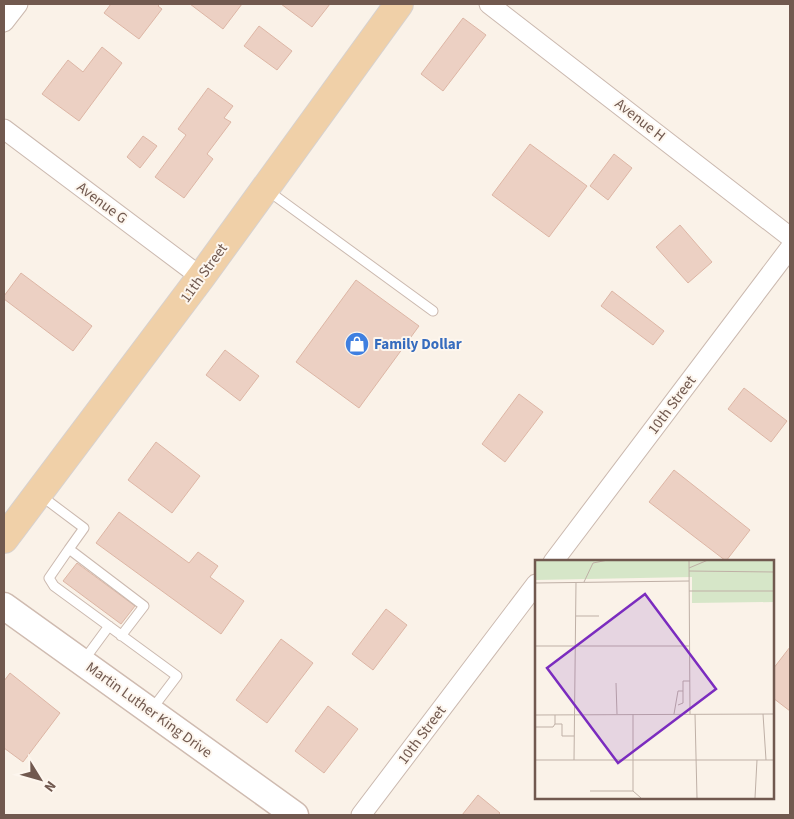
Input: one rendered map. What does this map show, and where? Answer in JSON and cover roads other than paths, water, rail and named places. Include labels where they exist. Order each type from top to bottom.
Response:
[{"type":"main road","name":"11th Street","points":[[4,539],[201,277],[399,4]]},
{"type":"street","points":[[4,22],[18,4]]},
{"type":"street","name":"Avenue H","points":[[489,4],[790,237]]},
{"type":"street","name":"Avenue G","points":[[4,129],[201,277]]},
{"type":"street","name":"10th Street","points":[[555,560],[790,248]]},
{"type":"street","name":"10th Street","points":[[362,815],[535,585]]},
{"type":"street","name":"Martin Luther King Drive","points":[[4,606],[295,815]]},
{"type":"lane","points":[[265,189],[433,310]]},
{"type":"lane","points":[[38,493],[84,528],[49,578],[54,586],[79,598],[100,614],[108,626],[177,676],[150,711]]},
{"type":"lane","points":[[69,548],[97,574],[144,606],[122,636]]},
{"type":"lane","points":[[83,662],[108,626]]},
{"type":"place","name":"Family Dollar","points":[[357,344]]}]
